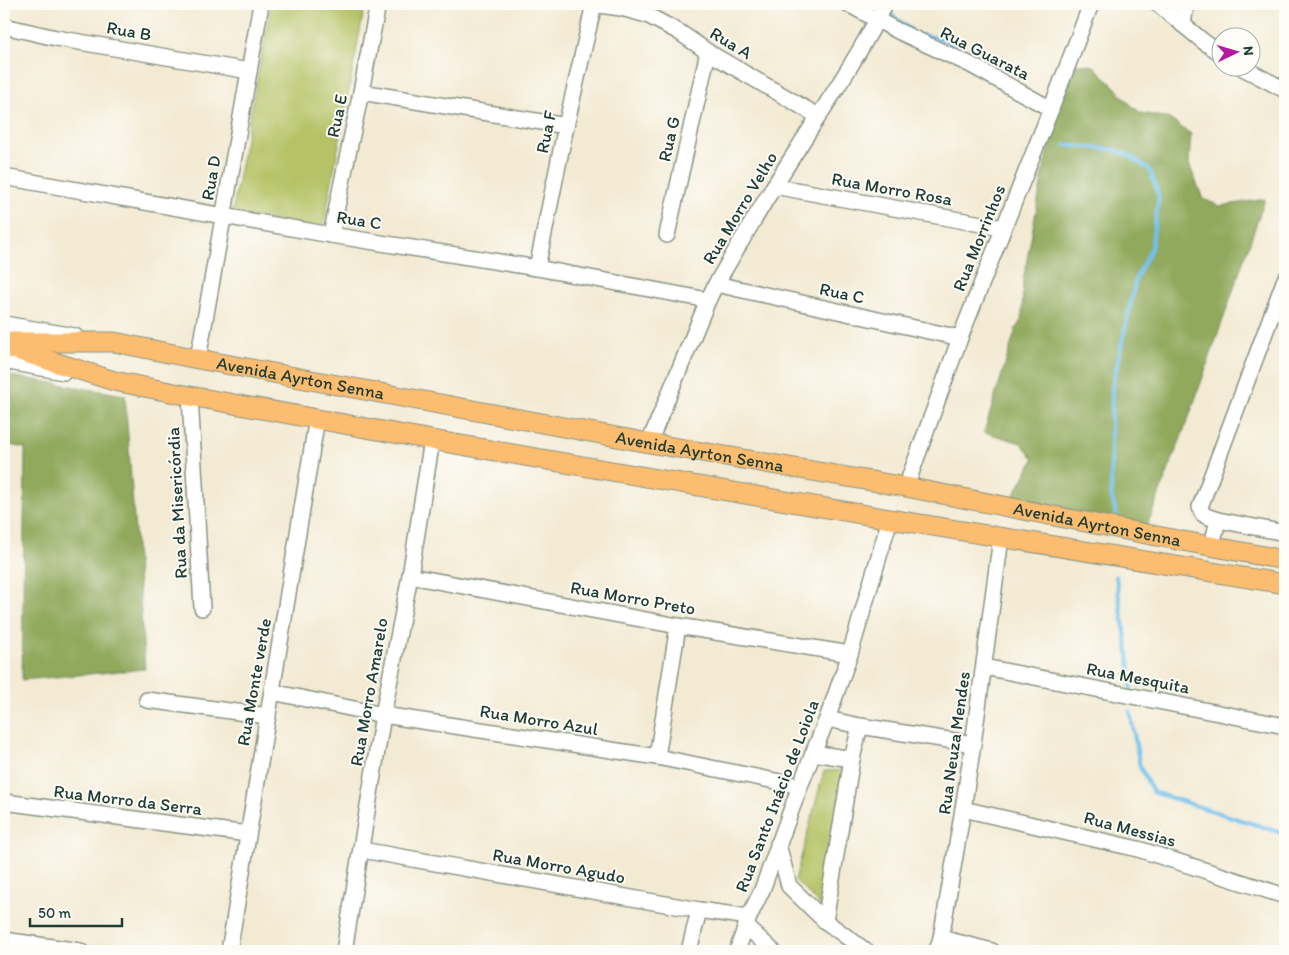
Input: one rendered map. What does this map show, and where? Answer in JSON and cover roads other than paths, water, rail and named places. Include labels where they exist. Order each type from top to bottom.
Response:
[{"type":"main road","name":"Avenida Ayrton Senna","points":[[4,342],[114,342],[648,443],[906,487],[1285,560]]},
{"type":"main road","name":"Avenida Ayrton Senna","points":[[4,346],[114,381],[190,396],[432,440],[1000,538],[1285,584]]},
{"type":"street","name":"Rua D","points":[[198,359],[261,4]]},
{"type":"street","name":"Rua E","points":[[331,235],[378,4]]},
{"type":"street","name":"Rua A","points":[[593,4],[621,8],[647,15],[679,32],[708,52],[818,116]]},
{"type":"street","name":"Rua F","points":[[537,268],[593,4]]},
{"type":"street","name":"Rua Guarata","points":[[848,4],[928,46],[972,65],[1051,109]]},
{"type":"street","name":"Rua Morro Velho","points":[[648,443],[716,284],[774,186],[835,91],[885,4]]},
{"type":"street","name":"Rua Morrinhos","points":[[906,487],[960,338],[1091,4]]},
{"type":"street","points":[[1158,4],[1212,47]]},
{"type":"street","points":[[1183,25],[1186,4]]},
{"type":"street","name":"Rua B","points":[[4,26],[56,38],[249,72]]},
{"type":"street","name":"Rua G","points":[[667,234],[708,52]]},
{"type":"street","points":[[1261,78],[1285,90]]},
{"type":"street","points":[[361,92],[566,126]]},
{"type":"street","name":"Rua C","points":[[4,176],[331,235],[537,268],[708,300]]},
{"type":"street","name":"Rua Morro Rosa","points":[[774,186],[1003,228]]},
{"type":"street","points":[[1285,278],[1200,507],[1202,513],[1206,516],[1218,520],[1285,533]]},
{"type":"street","name":"Rua C","points":[[716,284],[960,338]]},
{"type":"street","name":"Avenida Ayrton Senna","points":[[4,324],[114,342]]},
{"type":"street","name":"Avenida Ayrton Senna","points":[[4,361],[114,381]]},
{"type":"street","name":"Rua da Misericórdia","points":[[190,396],[202,608]]},
{"type":"street","name":"Rua Monte verde","points":[[229,951],[317,418]]},
{"type":"street","name":"Rua Morro Amarelo","points":[[344,951],[383,715],[410,576],[432,440]]},
{"type":"street","name":"Rua Santo Inácio de Loiola","points":[[738,951],[827,720],[850,654],[890,519]]},
{"type":"street","points":[[1212,545],[1218,520]]},
{"type":"street","name":"Rua Neuza Mendes","points":[[939,945],[973,744],[1000,538]]},
{"type":"street","name":"Rua Morro Preto","points":[[410,576],[678,626],[850,654]]},
{"type":"street","points":[[657,757],[678,626]]},
{"type":"street","name":"Rua Mesquita","points":[[984,667],[1285,726]]},
{"type":"street","name":"Rua Morro Azul","points":[[272,692],[383,715],[657,757],[800,786]]},
{"type":"street","points":[[147,700],[268,716]]},
{"type":"street","points":[[827,720],[973,744]]},
{"type":"street","points":[[825,921],[852,759],[860,726]]},
{"type":"street","points":[[813,753],[852,759]]},
{"type":"street","name":"Rua Morro da Serra","points":[[4,802],[248,834]]},
{"type":"street","name":"Rua Messias","points":[[963,809],[1138,849],[1285,896]]},
{"type":"street","points":[[778,844],[789,886],[825,921],[866,951]]},
{"type":"street","name":"Rua Morro Agudo","points":[[362,850],[698,910],[748,922]]},
{"type":"street","points":[[762,890],[789,886]]},
{"type":"street","points":[[690,951],[698,910]]},
{"type":"street","points":[[748,922],[774,951]]},
{"type":"street","points":[[4,940],[80,951]]},
{"type":"street","points":[[939,945],[992,951]]},
{"type":"waterway","points":[[891,14],[911,30]]},
{"type":"waterway","points":[[922,35],[943,39],[976,59]]},
{"type":"waterway","points":[[1065,145],[1116,150],[1130,156],[1150,170],[1159,197],[1151,249],[1136,278],[1112,388],[1111,494],[1117,517]]},
{"type":"waterway","points":[[1116,576],[1131,676],[1131,691]]},
{"type":"waterway","points":[[1130,711],[1140,767],[1153,792],[1285,834]]}]
